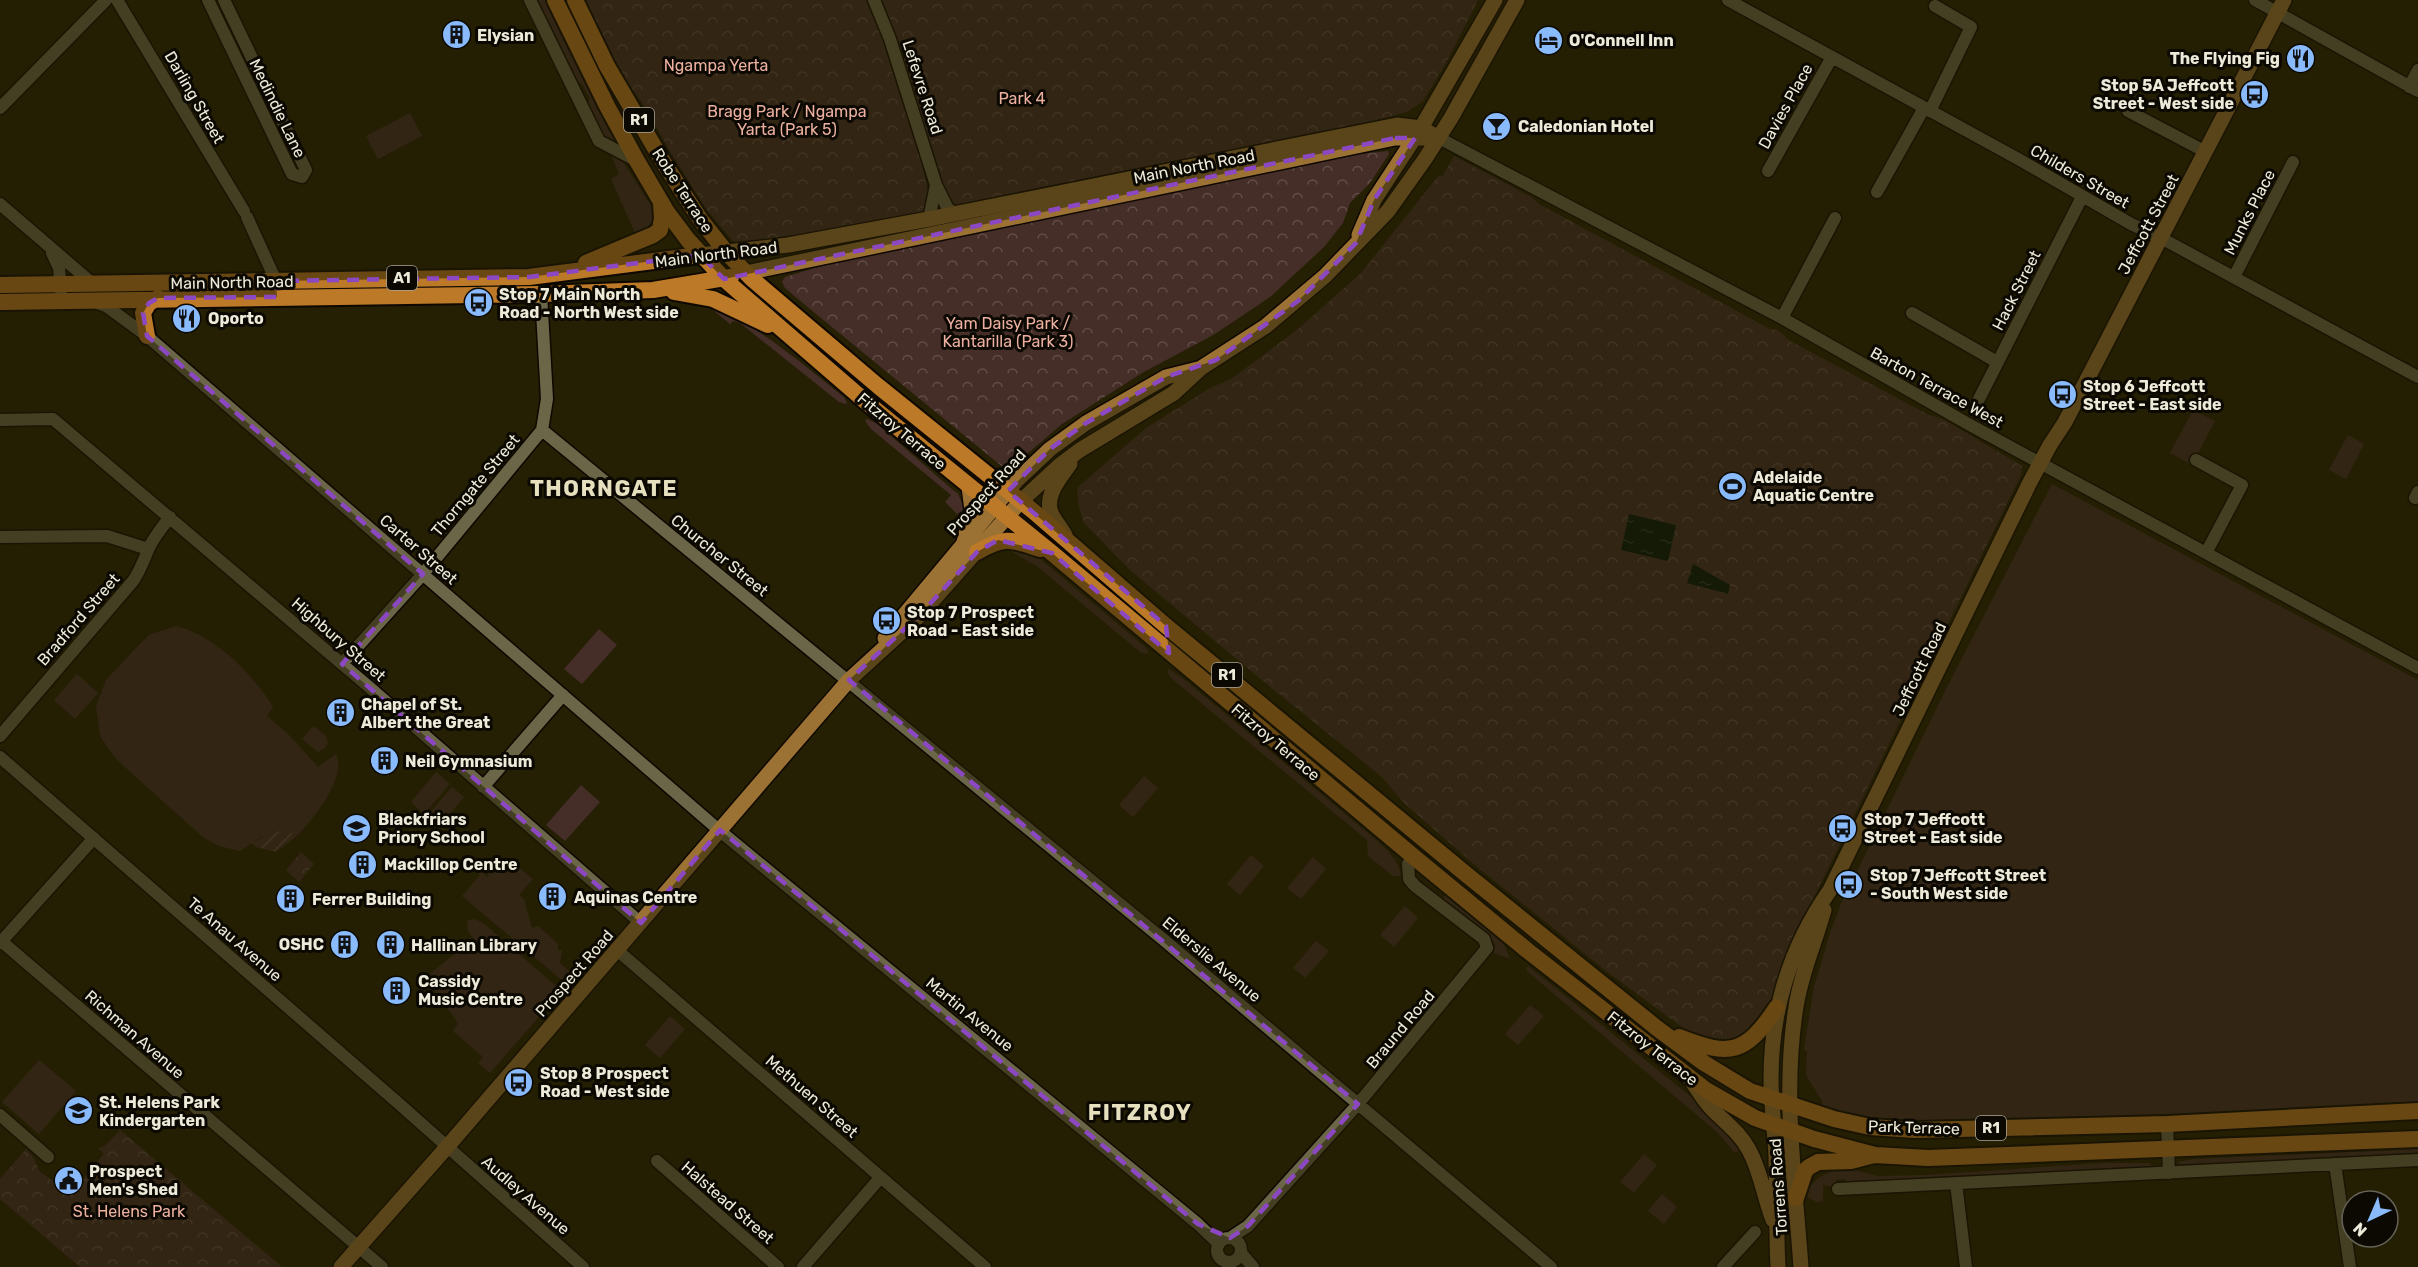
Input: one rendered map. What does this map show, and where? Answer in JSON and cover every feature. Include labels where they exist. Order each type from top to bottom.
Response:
[{"type":"highway","name":"Robe Terrace","points":[[555,0],[607,106],[661,203],[700,255],[724,279]]},
{"type":"highway","name":"Robe Terrace","points":[[575,0],[607,66],[662,160],[700,219],[726,252]]},
{"type":"highway","points":[[548,275],[600,258],[652,236],[660,230],[661,203]]},
{"type":"highway","name":"Fitzroy Terrace","points":[[726,252],[746,273],[878,386],[1014,496],[1166,626],[1467,875],[1658,1029],[1704,1063],[1750,1091],[1772,1099]]},
{"type":"highway","name":"Main North Road","points":[[92,292],[158,298],[276,289],[548,275],[700,255]]},
{"type":"highway","name":"Main North Road","points":[[0,285],[61,292],[276,289],[541,294],[653,290],[724,279],[746,273]]},
{"type":"highway","name":"Fitzroy Terrace","points":[[724,279],[866,401],[1052,553],[1528,951],[1689,1077],[1736,1108],[1792,1132]]},
{"type":"highway","points":[[653,290],[689,293],[713,299],[791,336]]},
{"type":"highway","name":"Main North Road","points":[[0,302],[61,292]]},
{"type":"highway","points":[[147,336],[143,313],[149,303],[158,298]]},
{"type":"highway","points":[[866,401],[878,386]]},
{"type":"highway","points":[[970,548],[1006,540],[1052,553]]},
{"type":"highway","points":[[1166,626],[1169,653]]},
{"type":"highway","points":[[1251,695],[1247,700],[1247,707],[1309,758],[1329,786]]},
{"type":"highway","points":[[1368,792],[1383,818],[1412,843],[1415,851],[1414,857]]},
{"type":"highway","points":[[1467,875],[1490,906],[1527,936],[1530,944],[1528,951]]},
{"type":"highway","points":[[1658,1029],[1709,1049],[1723,1050],[1742,1045],[1757,1034],[1777,1007]]},
{"type":"highway","name":"Park Terrace","points":[[1772,1099],[1853,1123],[1907,1130],[2167,1124],[2418,1111]]},
{"type":"highway","name":"Park Terrace","points":[[1792,1132],[1875,1155],[1928,1158],[2418,1139]]},
{"type":"highway","points":[[1796,1198],[1805,1171],[1818,1162],[1851,1161],[1875,1155]]},
{"type":"main road","name":"Prospect Road","points":[[1356,243],[1374,200],[1418,133],[1496,0]]},
{"type":"main road","name":"Prospect Road","points":[[1014,496],[1080,450],[1174,393],[1201,368],[1243,343],[1282,314],[1325,276],[1388,211],[1439,138],[1517,0]]},
{"type":"main road","name":"Jeffcott Street","points":[[2040,463],[2065,422],[2281,6]]},
{"type":"main road","name":"Main North Road","points":[[700,255],[805,242],[929,219],[1397,124],[1418,133]]},
{"type":"main road","name":"Main North Road","points":[[746,273],[1418,133]]},
{"type":"main road","points":[[1418,133],[1439,138]]},
{"type":"main road","name":"Prospect Road","points":[[341,1267],[849,680],[919,616],[970,548],[1001,513],[1050,449],[1086,423],[1166,377],[1201,368]]},
{"type":"main road","points":[[1069,542],[1051,513],[1050,502],[1059,478],[1080,450]]},
{"type":"main road","name":"Jeffcott Road","points":[[1790,1105],[1792,1039],[1798,990],[1830,890],[2040,463]]},
{"type":"main road","points":[[969,487],[972,510],[970,548]]},
{"type":"main road","name":"Jeffcott Road","points":[[1774,1126],[1772,1040],[1777,1007],[1785,977],[1798,946],[1814,913],[1830,890]]},
{"type":"main road","points":[[1689,1077],[1711,1108],[1736,1130],[1749,1149],[1776,1228]]},
{"type":"main road","name":"Torrens Road","points":[[1790,1105],[1801,1267]]},
{"type":"main road","name":"Torrens Road","points":[[1774,1126],[1779,1267]]},
{"type":"main road","name":"Prospect Road","points":[[347,1267],[359,1248]]},
{"type":"street","points":[[0,108],[106,0]]},
{"type":"street","name":"Darling Street","points":[[117,0],[245,214],[276,289]]},
{"type":"street","name":"Medindie Lane","points":[[208,0],[292,174],[302,177],[306,170],[224,0]]},
{"type":"street","name":"Robe Terrace","points":[[530,0],[599,141],[637,161]]},
{"type":"street","name":"Lefevre Road","points":[[874,0],[890,39],[936,185],[947,207],[954,214]]},
{"type":"street","name":"Childers Street","points":[[1728,0],[2131,224],[2418,376]]},
{"type":"street","points":[[2255,0],[2281,6],[2414,89],[2418,70]]},
{"type":"street","points":[[1877,192],[1927,109],[1971,27],[1935,6]]},
{"type":"street","name":"Davies Place","points":[[1768,171],[1832,57]]},
{"type":"street","points":[[2128,111],[2206,152]]},
{"type":"street","name":"Barton Terrace West","points":[[1439,138],[1782,318],[2040,463],[2418,668]]},
{"type":"street","name":"Munks Place","points":[[2234,277],[2293,162]]},
{"type":"street","name":"Lefevre Road","points":[[929,219],[936,185]]},
{"type":"street","name":"Hack Street","points":[[1979,399],[2082,196]]},
{"type":"street","name":"Carter Street","points":[[0,204],[49,246],[106,306],[147,336],[720,831]]},
{"type":"street","points":[[1782,318],[1835,218]]},
{"type":"street","points":[[49,246],[59,268],[61,292]]},
{"type":"street","name":"Thorngate Street","points":[[342,664],[423,574],[542,430],[547,399],[541,294]]},
{"type":"street","points":[[1912,313],[1997,362]]},
{"type":"street","name":"Highbury Street","points":[[0,420],[53,419],[641,922]]},
{"type":"street","name":"Churcher Street","points":[[542,430],[849,680]]},
{"type":"street","points":[[2196,460],[2242,485],[2206,553]]},
{"type":"street","name":"Bradford Street","points":[[0,736],[133,581],[142,568],[148,549],[170,517]]},
{"type":"street","points":[[0,537],[107,536],[148,549]]},
{"type":"street","name":"Elderslie Avenue","points":[[849,680],[1551,1267]]},
{"type":"street","points":[[483,787],[563,695]]},
{"type":"street","name":"Te Anau Avenue","points":[[0,757],[447,1147]]},
{"type":"street","name":"Martin Avenue","points":[[720,831],[1198,1224],[1229,1253],[1253,1267]]},
{"type":"street","points":[[0,941],[94,838]]},
{"type":"street","name":"Braund Road","points":[[1211,1267],[1229,1253],[1248,1226],[1358,1104],[1487,948],[1484,939],[1415,886],[1407,873],[1408,864],[1414,857]]},
{"type":"street","name":"Richman Avenue","points":[[0,941],[382,1267]]},
{"type":"street","name":"Methuen Street","points":[[617,950],[985,1267]]},
{"type":"street","points":[[0,1115],[48,1157]]},
{"type":"street","points":[[2167,1124],[2169,1173]]},
{"type":"street","name":"Audley Avenue","points":[[447,1147],[583,1267]]},
{"type":"street","points":[[1838,1189],[2418,1160]]},
{"type":"street","name":"Halstead Street","points":[[657,1161],[778,1267]]},
{"type":"street","points":[[2336,1164],[2350,1267]]},
{"type":"street","points":[[803,1267],[880,1178]]},
{"type":"street","points":[[1956,1183],[1966,1267]]},
{"type":"street","points":[[1723,1267],[1755,1232]]},
{"type":"highlighted area","points":[[1395,138],[1415,138],[1374,200],[1356,243],[1298,301],[1216,360],[1166,377],[1086,423],[1050,449],[1008,491],[1166,626],[1169,653],[1052,553],[998,540],[977,552],[919,616],[849,680],[1358,1104],[1248,1226],[1230,1238],[1198,1224],[720,830],[641,923],[342,664],[423,574],[147,336],[143,313],[149,303],[158,298],[277,297],[276,281],[529,277],[700,255],[724,279]]},
{"type":"green space","points":[[535,0],[547,0],[616,142],[602,136],[586,106],[590,99],[582,84],[574,80]]},
{"type":"green space","name":"Bragg Park / Ngampa Yarta (Park 5)","points":[[583,0],[866,0],[883,41],[922,164],[929,196],[925,211],[921,215],[756,243],[733,241],[707,210],[644,105],[614,64]]},
{"type":"green space","name":"Park 4","points":[[879,0],[1478,0],[1446,63],[1423,101],[1407,112],[1245,154],[954,209],[948,206],[923,123]]},
{"type":"green space","points":[[410,113],[422,136],[378,159],[366,136]]},
{"type":"green space","name":"Yam Daisy Park / Kantarilla (Park 3)","points":[[1388,151],[1389,154],[1370,183],[1350,203],[1343,223],[1324,247],[1270,297],[1215,334],[1142,373],[1062,424],[1014,465],[1010,462],[1004,468],[810,309],[785,288],[782,282],[785,277],[841,260],[1083,207],[1360,154]]},
{"type":"green space","points":[[613,154],[622,160],[655,212],[656,221],[652,221],[646,229],[635,233],[611,179],[619,174],[612,157]]},
{"type":"green space","points":[[1454,156],[1770,329],[1778,330],[1790,341],[1929,415],[1943,419],[2022,466],[2021,475],[1792,942],[1762,1022],[1735,1043],[1701,1041],[1610,974],[1475,865],[1404,803],[1382,777],[1130,570],[1084,523],[1079,508],[1077,488],[1146,428],[1210,388],[1231,379],[1298,329],[1361,273],[1439,175],[1442,177]]},
{"type":"green space","points":[[716,307],[750,326],[782,348],[844,397],[847,403],[839,402],[740,323],[733,321],[730,324],[713,310]]},
{"type":"green space","points":[[2193,410],[2215,421],[2192,465],[2170,453]]},
{"type":"green space","points":[[867,419],[876,423],[958,494],[965,509],[957,514],[945,502],[951,495],[871,429],[865,421]]},
{"type":"green space","points":[[2348,435],[2364,444],[2346,479],[2329,470]]},
{"type":"green space","points":[[2052,484],[2418,680],[2418,1106],[1917,1123],[1865,1117],[1823,1107],[1822,1101],[1806,1075],[1807,1052],[1804,1049],[1814,987],[1830,933],[1841,904],[1946,689]]},
{"type":"green space","points":[[1007,545],[1029,551],[1038,557],[1149,652],[1147,654],[1140,652],[1038,567],[1007,549]]},
{"type":"green space","points":[[176,626],[205,638],[243,669],[273,707],[267,716],[287,733],[318,767],[336,754],[337,774],[333,785],[320,808],[298,835],[286,831],[261,837],[240,851],[219,846],[204,838],[116,759],[100,736],[96,706],[106,680],[149,635]]},
{"type":"green space","points":[[599,629],[617,645],[582,684],[564,669]]},
{"type":"green space","points":[[1169,669],[1375,839],[1395,860],[1401,876],[1393,876],[1368,856],[1367,840],[1171,678],[1167,671]]},
{"type":"green space","points":[[77,674],[98,693],[75,719],[54,700]]},
{"type":"green space","points":[[315,727],[325,735],[328,742],[325,748],[318,752],[302,739],[311,728]]},
{"type":"green space","points":[[436,772],[450,784],[424,814],[411,802]]},
{"type":"green space","points":[[1144,776],[1158,788],[1133,817],[1119,805]]},
{"type":"green space","points":[[581,785],[600,802],[565,841],[546,825]]},
{"type":"green space","points":[[452,787],[464,797],[440,826],[427,816]]},
{"type":"green space","points":[[286,831],[298,835],[276,852],[256,847],[252,843],[272,832]]},
{"type":"green space","points":[[301,852],[314,864],[299,882],[286,870]]},
{"type":"green space","points":[[1251,855],[1264,866],[1240,895],[1227,884]]},
{"type":"green space","points":[[1313,857],[1326,869],[1301,899],[1287,888]]},
{"type":"green space","points":[[511,861],[533,879],[519,895],[524,899],[532,928],[538,926],[558,944],[558,950],[562,950],[560,963],[572,974],[564,982],[462,896],[480,875],[478,873],[480,871],[488,877],[489,871],[485,866],[496,862],[506,867]]},
{"type":"green space","points":[[1445,895],[1504,944],[1510,959],[1494,953],[1495,944],[1492,940],[1443,900]]},
{"type":"green space","points":[[1405,906],[1418,918],[1394,947],[1380,935]]},
{"type":"green space","points":[[475,919],[483,923],[557,987],[558,995],[490,1073],[478,1063],[483,1057],[453,1031],[458,1024],[430,982],[428,975],[465,946],[473,944],[474,939],[468,931],[467,921]]},
{"type":"green space","points":[[1316,941],[1329,951],[1305,978],[1293,968]]},
{"type":"green space","points":[[1528,966],[1705,1108],[1742,1148],[1735,1153],[1718,1133],[1527,971]]},
{"type":"green space","points":[[1530,1005],[1544,1016],[1518,1045],[1505,1034]]},
{"type":"green space","points":[[670,1016],[685,1029],[660,1058],[645,1045]]},
{"type":"green space","points":[[39,1060],[76,1091],[39,1134],[2,1102]]},
{"type":"green space","name":"St. Helens Park","points":[[120,1130],[282,1267],[80,1267],[0,1199],[0,1179],[26,1149],[33,1157],[40,1172],[71,1194],[104,1154],[98,1148],[105,1146]]},
{"type":"green space","points":[[2418,1149],[2418,1157],[2183,1167],[2178,1162],[2194,1159]]},
{"type":"green space","points":[[1644,1154],[1657,1165],[1634,1193],[1620,1182]]},
{"type":"green space","points":[[2104,1163],[2149,1163],[2152,1166],[2147,1169],[1845,1184],[1845,1179],[1836,1180],[1833,1187],[1823,1185],[1823,1201],[1816,1202],[1808,1197],[1809,1188],[1818,1178],[1838,1168],[1878,1176]]},
{"type":"green space","points":[[1662,1194],[1677,1207],[1664,1224],[1648,1211]]},
{"type":"water","points":[[1629,514],[1676,525],[1668,561],[1621,550]]},
{"type":"water","points":[[1693,564],[1730,585],[1728,594],[1687,583]]},
{"type":"place","name":"Elysian","points":[[456,35]]},
{"type":"place","name":"O'Connell Inn","points":[[1548,40]]},
{"type":"place","name":"The Flying Fig","points":[[2301,58]]},
{"type":"place","name":"Stop 5A Jeffcott Street - West side","points":[[2255,94]]},
{"type":"place","name":"Caledonian Hotel","points":[[1497,126]]},
{"type":"place","name":"Stop 7 Main North Road - North West side","points":[[478,303]]},
{"type":"place","name":"Oporto","points":[[187,318]]},
{"type":"place","name":"Stop 6 Jeffcott Street - East side","points":[[2062,395]]},
{"type":"place","name":"Adelaide Aquatic Centre","points":[[1732,486]]},
{"type":"place","name":"Stop 7 Prospect Road - East side","points":[[886,621]]},
{"type":"place","name":"Chapel of St. Albert the Great","points":[[340,713]]},
{"type":"place","name":"Neil Gymnasium","points":[[384,761]]},
{"type":"place","name":"Blackfriars Priory School","points":[[357,828]]},
{"type":"place","name":"Stop 7 Jeffcott Street - East side","points":[[1843,828]]},
{"type":"place","name":"Mackillop Centre","points":[[363,864]]},
{"type":"place","name":"Stop 7 Jeffcott Street - South West side","points":[[1849,884]]},
{"type":"place","name":"Aquinas Centre","points":[[553,897]]},
{"type":"place","name":"Ferrer Building","points":[[291,899]]},
{"type":"place","name":"OSHC","points":[[345,944]]},
{"type":"place","name":"Hallinan Library","points":[[390,945]]},
{"type":"place","name":"Cassidy Music Centre","points":[[397,990]]},
{"type":"place","name":"Stop 8 Prospect Road - West side","points":[[519,1082]]},
{"type":"place","name":"St. Helens Park Kindergarten","points":[[78,1111]]},
{"type":"place","name":"Prospect Men's Shed","points":[[68,1180]]},
{"type":"district","name":"THORNGATE","points":[[604,488]]},
{"type":"district","name":"FITZROY","points":[[1140,1112]]},
{"type":"park label","name":"Ngampa Yerta","points":[[716,65]]}]
